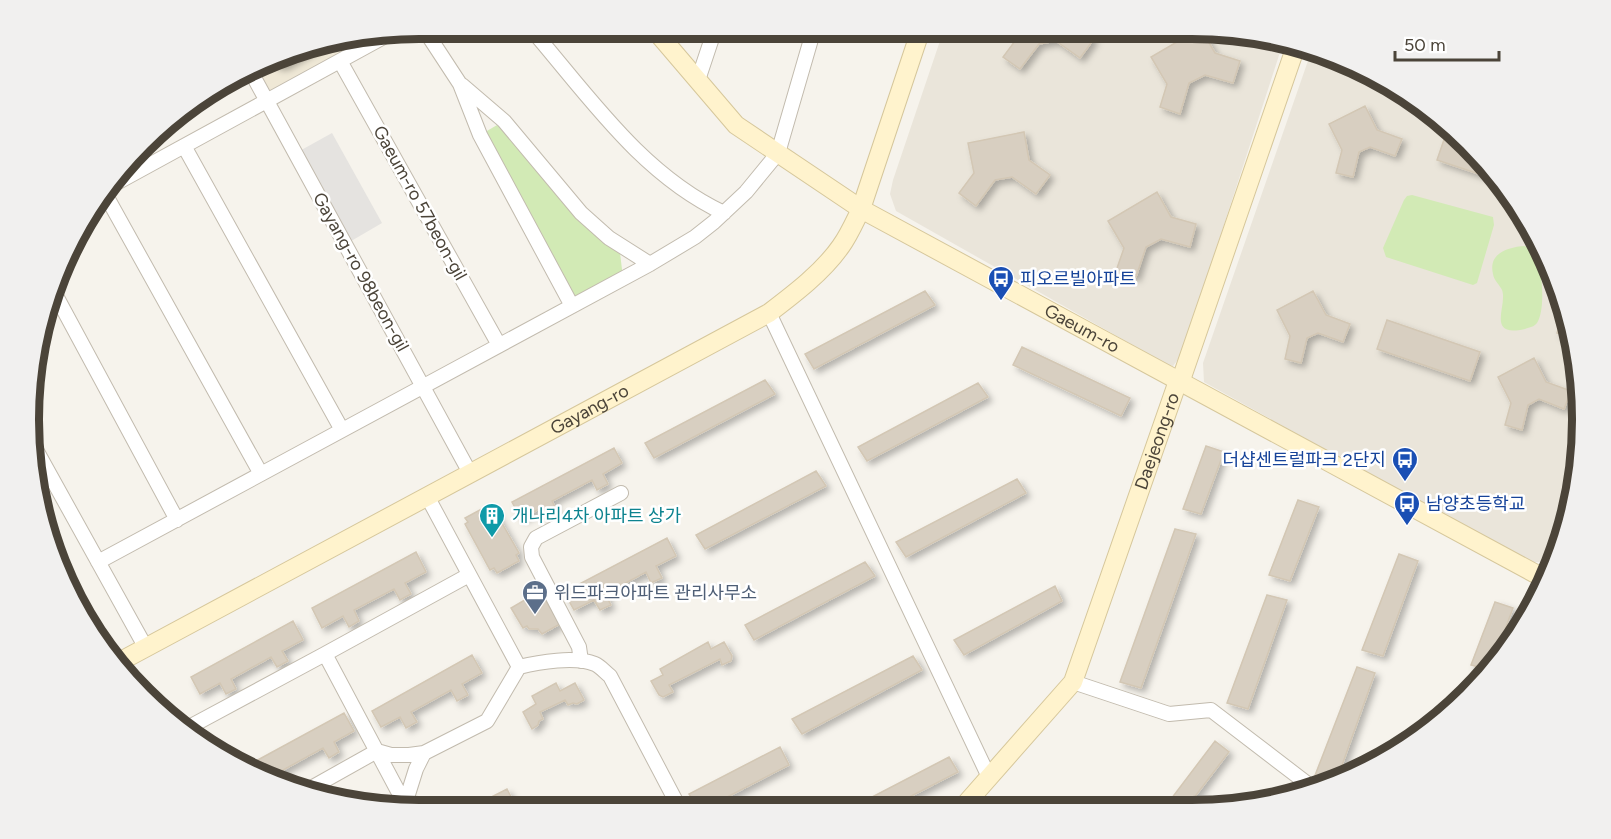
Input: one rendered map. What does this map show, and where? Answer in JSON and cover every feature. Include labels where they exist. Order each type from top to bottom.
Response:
[{"type":"street","points":[[431,39],[460,84],[480,135],[572,306]]},
{"type":"street","points":[[540,39],[629,143],[691,195],[724,213]]},
{"type":"street","name":"Gaeum-ro","points":[[663,39],[736,126],[861,209],[1538,576]]},
{"type":"street","points":[[698,80],[712,39]]},
{"type":"street","points":[[98,562],[650,264],[695,237],[746,192],[778,153],[811,39]]},
{"type":"street","name":"Gayang-ro","points":[[125,660],[769,313],[813,276],[840,247],[861,209],[918,39]]},
{"type":"street","points":[[126,178],[375,42]]},
{"type":"street","name":"Daejeong-ro","points":[[969,800],[1073,682],[1178,381],[1186,366],[1294,53]]},
{"type":"street","name":"Gaeum-ro 57beon-gil","points":[[340,61],[499,345]]},
{"type":"street","name":"Gayang-ro 98beon-gil","points":[[254,77],[470,473]]},
{"type":"street","points":[[460,84],[504,121],[580,213],[609,238],[650,264]]},
{"type":"street","points":[[184,146],[342,430]]},
{"type":"street","points":[[109,200],[261,474]]},
{"type":"street","points":[[58,300],[177,520]]},
{"type":"street","points":[[769,313],[989,777]]},
{"type":"street","points":[[41,459],[146,648]]},
{"type":"street","points":[[581,661],[579,647],[532,557],[531,547],[536,538],[621,493]]},
{"type":"street","points":[[427,496],[519,667]]},
{"type":"street","points":[[193,725],[470,575]]},
{"type":"street","points":[[325,654],[402,799]]},
{"type":"street","points":[[316,785],[376,751],[391,755],[424,753],[487,721],[519,667],[542,661],[581,661],[596,664],[610,676],[675,800]]},
{"type":"street","points":[[1073,682],[1169,714],[1211,710],[1306,782]]},
{"type":"street","points":[[408,800],[416,769],[424,753]]},
{"type":"shaded area","points":[[941,39],[1192,39],[1241,42],[1281,50],[1182,354],[1173,366],[896,211],[890,194]]},
{"type":"shaded area","points":[[355,44],[270,92],[260,74],[297,59]]},
{"type":"shaded area","points":[[1309,58],[1360,78],[1382,90],[1442,133],[1478,169],[1521,229],[1552,297],[1565,345],[1572,420],[1565,494],[1546,557],[1540,562],[1528,562],[1204,382],[1203,363]]},
{"type":"shaded area","points":[[332,133],[382,223],[346,244],[296,153]]},
{"type":"green space","points":[[504,121],[619,244],[623,278],[572,306],[480,135]]},
{"type":"green space","points":[[1412,195],[1493,217],[1494,225],[1477,283],[1473,285],[1386,257],[1383,248],[1404,200],[1407,196]]},
{"type":"green space","points":[[1525,246],[1532,251],[1539,265],[1542,287],[1542,308],[1537,323],[1525,329],[1513,331],[1505,329],[1502,325],[1502,290],[1492,267],[1496,256],[1512,248]]},
{"type":"building","points":[[1016,39],[1094,39],[1080,58],[1056,41],[1039,44],[1020,69],[1003,57]]},
{"type":"building","points":[[1182,39],[1207,40],[1215,53],[1240,61],[1233,83],[1205,75],[1189,83],[1180,114],[1160,107],[1167,84],[1151,57]]},
{"type":"building","points":[[1365,106],[1377,130],[1402,139],[1395,156],[1370,147],[1359,152],[1353,177],[1336,173],[1342,150],[1329,124]]},
{"type":"building","points":[[1024,132],[1029,160],[1050,175],[1036,194],[1012,177],[995,180],[976,206],[959,193],[974,173],[968,143]]},
{"type":"building","points":[[1445,136],[1483,175],[1437,160]]},
{"type":"building","points":[[1157,192],[1171,217],[1196,224],[1190,247],[1161,239],[1146,247],[1136,277],[1116,271],[1124,248],[1108,221]]},
{"type":"building","points":[[925,291],[935,305],[814,369],[805,354]]},
{"type":"building","points":[[1313,291],[1326,315],[1350,324],[1343,342],[1318,333],[1307,338],[1301,363],[1285,359],[1290,336],[1277,310]]},
{"type":"building","points":[[1387,320],[1480,352],[1470,381],[1377,349]]},
{"type":"building","points":[[1560,324],[1562,335],[1557,333]]},
{"type":"building","points":[[1022,347],[1130,398],[1121,416],[1013,365]]},
{"type":"building","points":[[1534,358],[1546,382],[1571,392],[1564,409],[1539,399],[1528,405],[1522,430],[1505,425],[1511,403],[1498,377]]},
{"type":"building","points":[[765,380],[775,394],[654,458],[645,443]]},
{"type":"building","points":[[978,383],[988,397],[867,461],[858,447]]},
{"type":"building","points":[[1206,446],[1224,452],[1201,514],[1183,509]]},
{"type":"building","points":[[614,448],[622,463],[603,474],[608,484],[597,490],[592,480],[552,501],[558,513],[547,519],[541,508],[521,519],[512,502]]},
{"type":"building","points":[[816,471],[826,486],[705,549],[696,535]]},
{"type":"building","points":[[1017,479],[1026,493],[906,557],[896,542]]},
{"type":"building","points":[[1298,500],[1319,507],[1290,581],[1269,575]]},
{"type":"building","name":"개나리4차 아파트 상가","points":[[489,505],[493,512],[495,511],[519,553],[516,555],[519,561],[497,573],[494,568],[490,570],[465,524],[468,522],[465,518]]},
{"type":"building","points":[[1175,529],[1196,534],[1141,688],[1120,682]]},
{"type":"building","points":[[667,538],[676,556],[656,566],[662,578],[651,583],[646,572],[605,594],[611,605],[600,610],[594,600],[574,610],[564,592]]},
{"type":"building","points":[[416,552],[426,572],[405,583],[411,594],[400,600],[394,589],[354,610],[359,621],[349,627],[343,616],[322,628],[312,608]]},
{"type":"building","points":[[1399,554],[1418,561],[1383,656],[1362,650]]},
{"type":"building","points":[[865,562],[875,576],[754,640],[745,625]]},
{"type":"building","points":[[1055,586],[1062,601],[964,655],[954,640]]},
{"type":"building","name":"위드파크아파트 관리사무소","points":[[540,591],[560,624],[542,634],[538,629],[529,629],[527,626],[523,628],[511,608]]},
{"type":"building","points":[[1267,595],[1287,600],[1248,709],[1227,703]]},
{"type":"building","points":[[1495,602],[1513,608],[1501,640],[1480,667],[1471,665]]},
{"type":"building","points":[[293,621],[303,640],[282,651],[288,661],[277,667],[271,657],[231,679],[236,689],[226,694],[220,683],[200,694],[191,677]]},
{"type":"building","points":[[708,642],[711,649],[724,642],[732,656],[731,661],[722,665],[720,659],[669,685],[673,692],[663,697],[659,695],[651,681],[663,675],[660,669]]},
{"type":"building","points":[[472,655],[482,673],[462,684],[468,695],[457,701],[451,690],[411,712],[417,722],[406,728],[400,717],[381,727],[372,711]]},
{"type":"building","points":[[913,656],[922,670],[802,734],[792,719]]},
{"type":"building","points":[[1357,667],[1375,673],[1340,769],[1314,778]]},
{"type":"building","points":[[556,683],[560,691],[575,683],[584,700],[568,705],[565,700],[540,712],[543,719],[532,729],[523,712],[536,704],[532,696]]},
{"type":"building","points":[[344,713],[354,731],[334,742],[339,752],[329,758],[323,748],[283,770],[287,776],[254,762]]},
{"type":"building","points":[[1215,741],[1229,752],[1192,800],[1170,800]]},
{"type":"building","points":[[780,747],[789,765],[721,800],[693,800],[689,794]]},
{"type":"building","points":[[949,757],[958,772],[904,800],[866,800]]},
{"type":"building","points":[[507,789],[512,800],[486,800]]},
{"type":"place","name":"피오르빌아파트","points":[[1001,302]]},
{"type":"place","name":"더샵센트럴파크 2단지","points":[[1405,483]]},
{"type":"place","name":"남양초등학교","points":[[1407,527]]},
{"type":"place","name":"개나리4차 아파트 상가","points":[[492,539]]},
{"type":"place","name":"위드파크아파트 관리사무소","points":[[535,616]]}]
